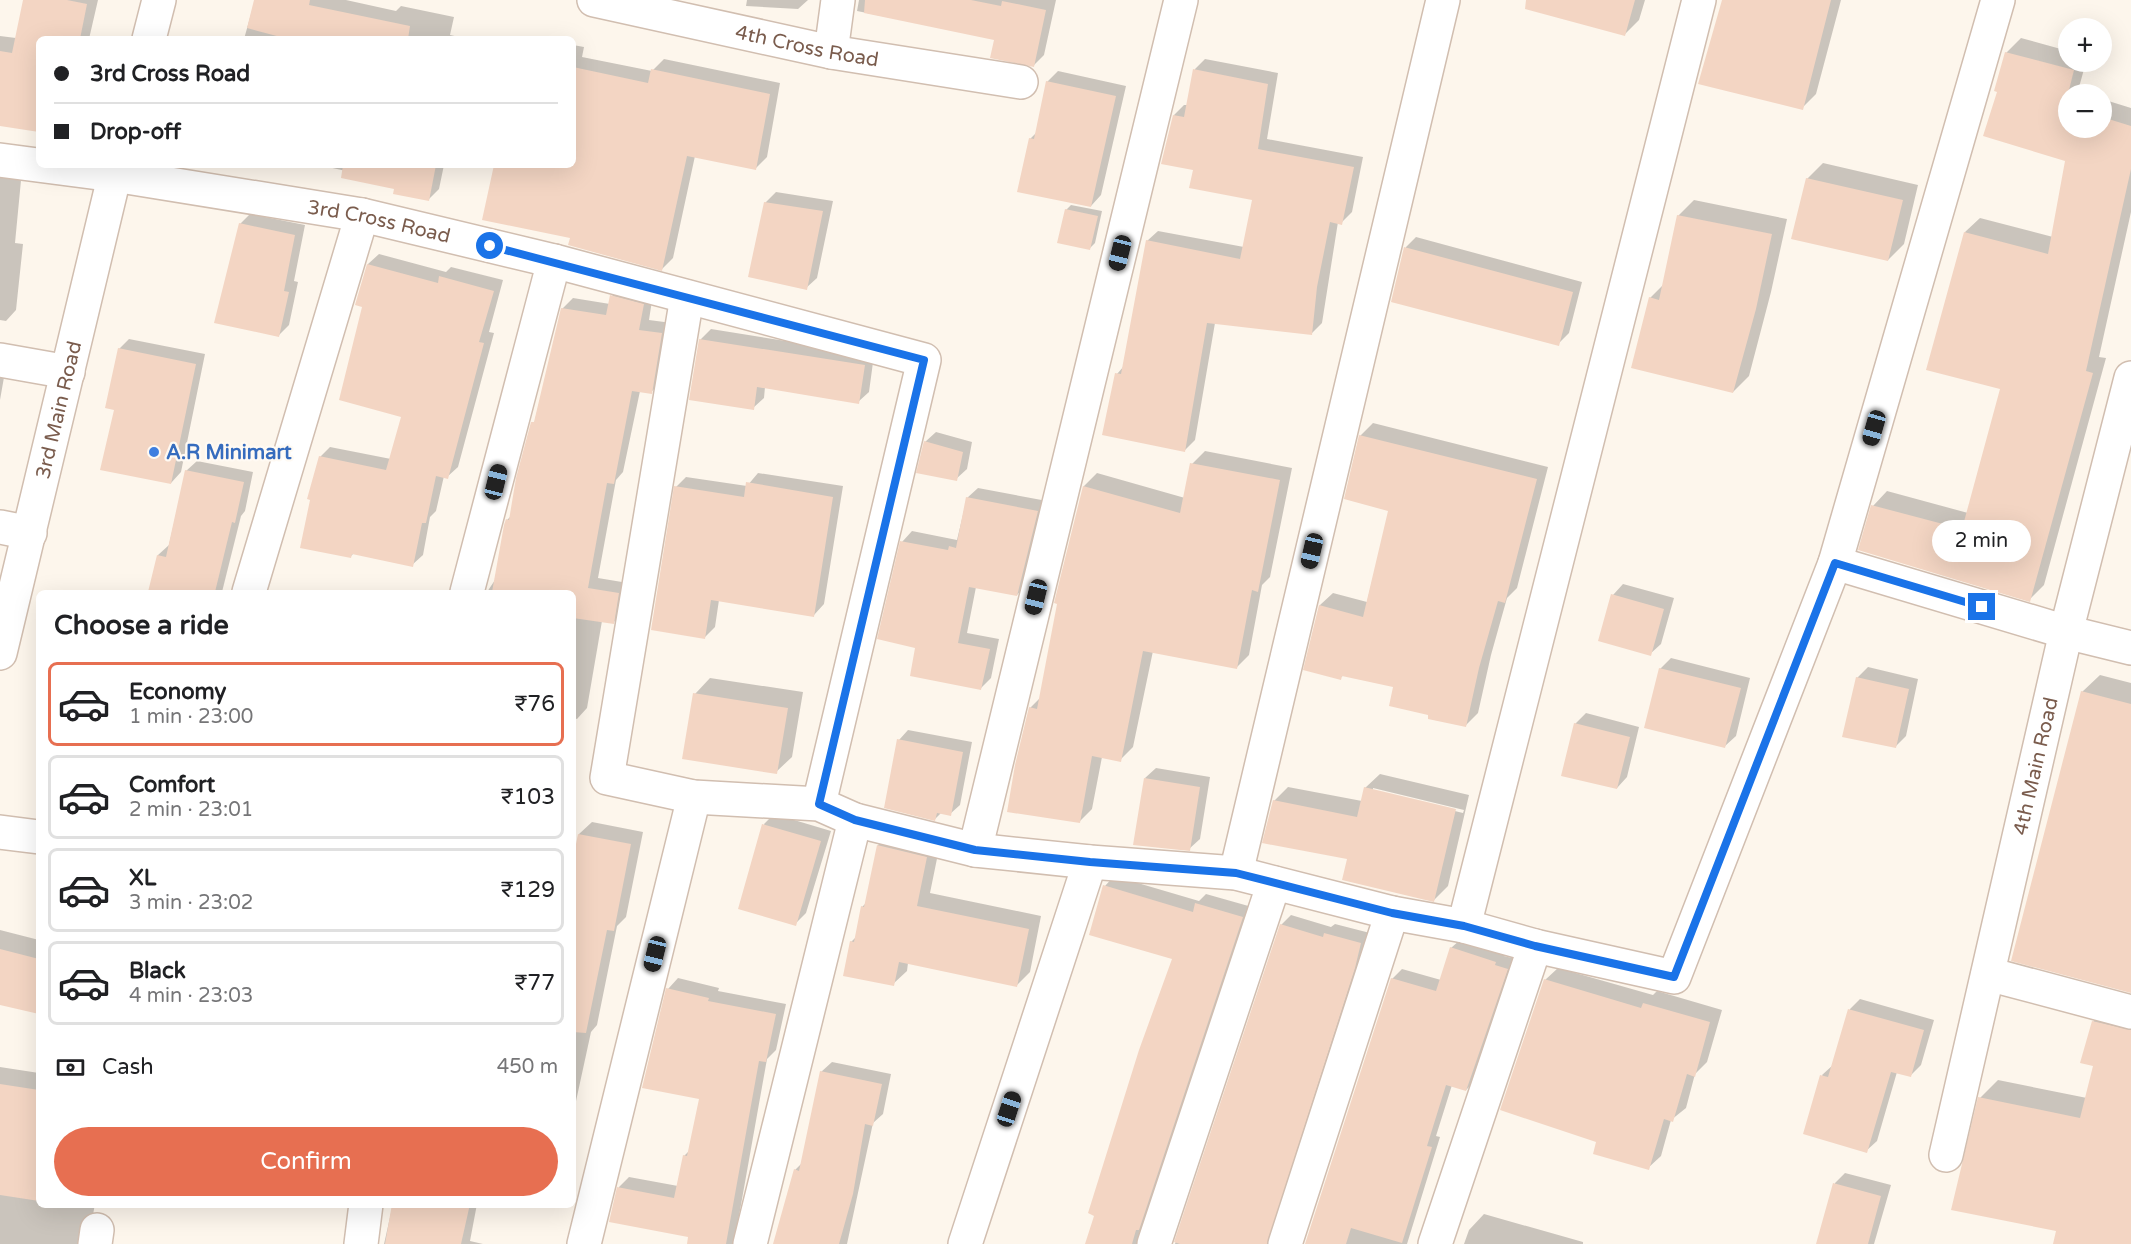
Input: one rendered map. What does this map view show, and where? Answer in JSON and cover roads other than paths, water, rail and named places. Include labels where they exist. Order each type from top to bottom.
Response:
[{"type":"street","points":[[150,36],[159,0]]},
{"type":"street","name":"4th Cross Road","points":[[594,0],[640,5],[831,52],[1021,82]]},
{"type":"street","points":[[831,52],[838,0]]},
{"type":"street","points":[[975,850],[1181,0]]},
{"type":"street","points":[[1236,873],[1443,0]]},
{"type":"street","points":[[1464,926],[1699,0]]},
{"type":"street","points":[[687,297],[607,778],[694,797],[819,804],[855,820],[975,850],[1090,862],[1236,873],[1392,913],[1464,926],[1535,946],[1674,977],[1835,563],[1998,0]]},
{"type":"street","name":"3rd Cross Road","points":[[0,160],[36,163]]},
{"type":"street","name":"3rd Cross Road","points":[[93,168],[116,170],[362,215],[554,261],[924,360],[819,804]]},
{"type":"street","name":"3rd Main Road","points":[[0,653],[15,530],[68,372],[116,170]]},
{"type":"street","points":[[250,590],[362,215]]},
{"type":"street","points":[[468,590],[554,261]]},
{"type":"street","points":[[0,360],[68,372]]},
{"type":"street","name":"4th Main Road","points":[[1946,1155],[2067,632],[2131,378]]},
{"type":"street","points":[[1835,563],[2067,632],[2131,648]]},
{"type":"street","points":[[584,1244],[694,797]]},
{"type":"street","points":[[750,1244],[855,820]]},
{"type":"street","points":[[0,832],[36,837]]},
{"type":"street","points":[[965,1244],[1090,862]]},
{"type":"street","points":[[1154,1244],[1274,883]]},
{"type":"street","points":[[1285,1244],[1392,913]]},
{"type":"street","points":[[1435,1244],[1535,946]]},
{"type":"street","points":[[1988,974],[2131,1012]]},
{"type":"street","points":[[362,1244],[366,1208]]},
{"type":"place","name":"A.R Minimart","points":[[154,452]]}]
